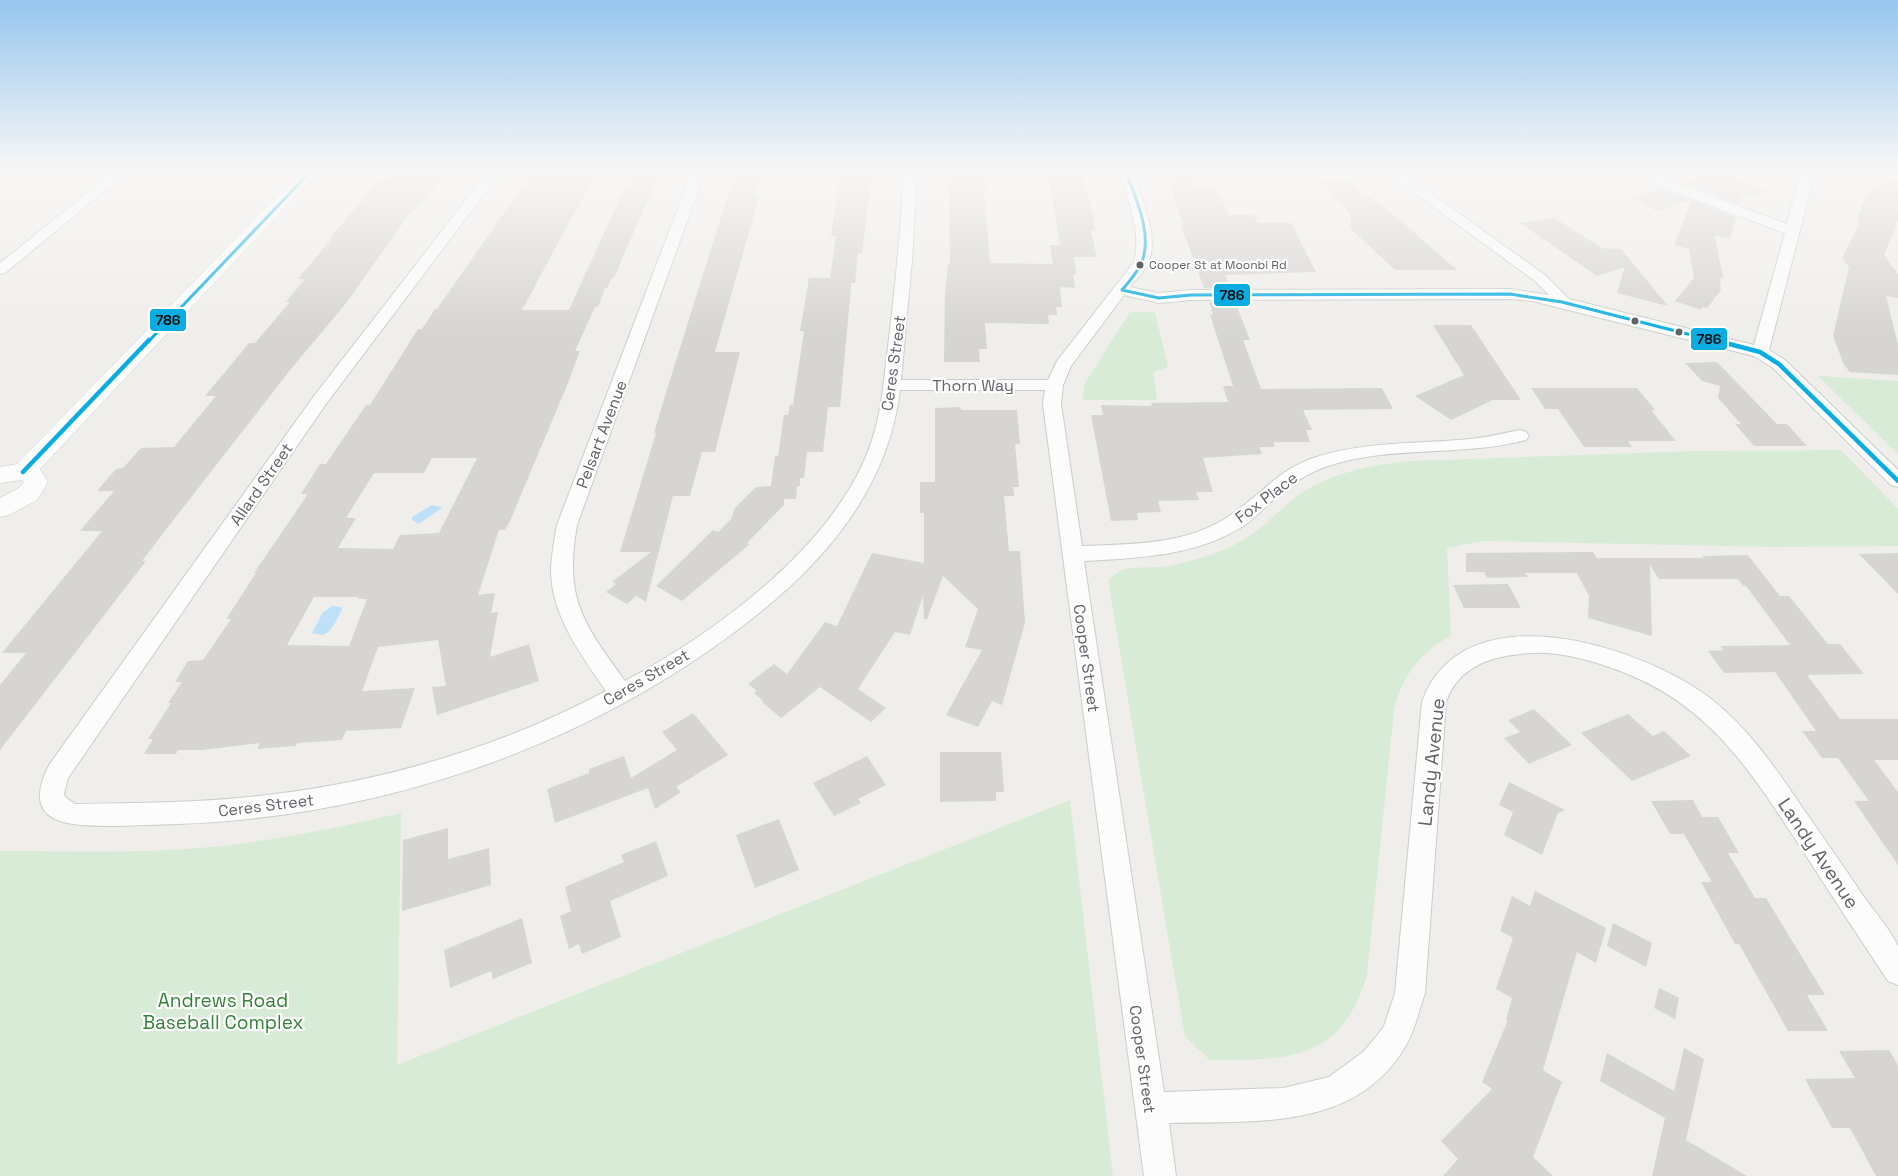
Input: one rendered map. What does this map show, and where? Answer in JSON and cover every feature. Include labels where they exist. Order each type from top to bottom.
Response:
[{"type":"main road","points":[[12,473],[64,427],[260,224]]},
{"type":"main road","points":[[0,509],[19,501],[34,488],[36,482],[35,477],[31,474],[12,473]]},
{"type":"street","points":[[0,270],[57,224]]},
{"type":"street","name":"Allard Street","points":[[58,808],[53,802],[51,793],[58,772],[325,393],[455,224]]},
{"type":"street","name":"Pelsart Avenue","points":[[621,694],[581,636],[571,617],[560,573],[562,546],[567,525],[679,224]]},
{"type":"street","name":"Ceres Street","points":[[58,808],[75,815],[196,813],[280,805],[345,793],[422,775],[504,747],[563,723],[657,674],[722,632],[767,596],[809,558],[840,520],[868,472],[879,448],[892,385],[906,261],[908,224]]},
{"type":"street","name":"Cooper Street","points":[[1141,224],[1145,248],[1141,263],[1063,365],[1054,385],[1052,404],[1160,1176]]},
{"type":"street","points":[[1465,224],[1540,278],[1560,297],[1562,302]]},
{"type":"street","points":[[1774,224],[1791,230]]},
{"type":"street","points":[[1760,352],[1793,224]]},
{"type":"street","points":[[1122,290],[1166,298],[1191,295],[1510,294],[1536,296],[1562,302],[1760,352],[1779,364],[1898,481]]},
{"type":"street","name":"Thorn Way","points":[[892,385],[1054,385]]},
{"type":"street","name":"Fox Place","points":[[1073,554],[1152,549],[1195,542],[1236,521],[1274,488],[1296,473],[1348,454],[1398,448],[1478,444],[1520,436]]},
{"type":"street","name":"Landy Avenue","points":[[1150,1108],[1300,1102],[1339,1089],[1374,1064],[1387,1048],[1396,1034],[1410,993],[1434,702],[1448,676],[1479,654],[1496,649],[1513,646],[1547,646],[1596,653],[1638,667],[1680,689],[1702,705],[1741,742],[1761,767],[1898,971]]},
{"type":"green space","points":[[1130,312],[1155,312],[1168,367],[1153,372],[1157,400],[1083,400],[1084,385]]},
{"type":"green space","points":[[1818,376],[1898,381],[1898,454]]},
{"type":"green space","points":[[1841,450],[1898,509],[1898,546],[1773,547],[1483,541],[1447,548],[1451,636],[1421,657],[1407,676],[1397,698],[1394,710],[1367,975],[1356,1004],[1342,1025],[1326,1040],[1308,1050],[1287,1056],[1264,1059],[1210,1060],[1185,1037],[1108,581],[1113,576],[1124,569],[1164,567],[1194,560],[1223,550],[1255,532],[1299,495],[1312,487],[1338,475],[1366,467],[1410,461],[1693,451]]},
{"type":"green space","name":"Andrews Road Baseball Complex","points":[[1070,800],[1113,1176],[0,1176],[0,851],[83,852],[194,849],[266,840],[401,813],[397,1065]]},
{"type":"water","points":[[432,505],[443,507],[419,524],[412,520],[412,517]]},
{"type":"water","points":[[333,606],[341,607],[342,610],[332,628],[323,635],[312,633],[323,612]]},
{"type":"building","points":[[342,224],[402,224],[347,302],[291,369],[178,514],[142,561],[146,561],[0,750],[0,685],[26,653],[2,653],[102,531],[80,531],[114,491],[97,491],[116,469],[123,468],[141,448],[174,447],[216,396],[205,396],[249,343],[255,343],[290,302],[286,302],[305,279],[298,279],[333,237],[331,237]]},
{"type":"building","points":[[496,224],[568,224],[522,310],[569,310],[608,224],[637,224],[614,278],[605,288],[598,307],[595,307],[575,351],[580,351],[568,383],[510,521],[505,530],[499,530],[478,595],[495,593],[491,613],[498,612],[490,657],[529,644],[539,681],[437,715],[432,687],[446,686],[438,640],[378,647],[362,691],[415,688],[401,728],[346,731],[342,740],[297,743],[296,746],[257,749],[260,743],[202,750],[178,750],[176,754],[144,754],[153,739],[148,739],[182,682],[175,682],[188,661],[203,660],[231,619],[226,619],[256,573],[254,573],[306,497],[307,494],[301,494],[320,464],[326,464],[366,405],[370,405],[418,329],[422,329],[435,309],[437,309]],"holes":[[[432,458],[477,458],[439,533],[400,535],[393,549],[338,548],[356,518],[346,518],[374,473],[424,473]],[[314,597],[359,597],[358,599],[367,599],[349,646],[287,645]]]},
{"type":"building","points":[[719,224],[751,224],[715,352],[740,352],[715,452],[702,452],[690,496],[673,496],[646,602],[636,596],[627,604],[606,592],[616,584],[612,582],[651,552],[620,552],[656,433],[654,433]]},
{"type":"building","points":[[833,224],[866,224],[862,253],[858,253],[855,283],[851,283],[840,407],[828,407],[823,452],[807,452],[804,478],[800,478],[796,499],[784,499],[784,505],[747,543],[750,544],[682,601],[656,586],[713,530],[718,532],[732,518],[734,509],[756,487],[771,486],[784,415],[788,415],[790,405],[793,405],[804,331],[800,331],[809,278],[830,278],[836,236],[831,236]]},
{"type":"building","points":[[950,224],[987,224],[990,263],[1053,264],[1050,245],[1060,245],[1056,224],[1094,224],[1096,231],[1091,231],[1097,257],[1074,257],[1076,274],[1073,274],[1075,288],[1060,287],[1062,307],[1056,307],[1057,315],[1048,315],[1049,324],[985,323],[987,349],[979,349],[980,362],[944,362],[945,295],[948,264],[950,264]]},
{"type":"building","points":[[1291,224],[1316,272],[1225,275],[1230,288],[1204,288],[1181,225]]},
{"type":"building","points":[[1350,224],[1404,224],[1457,270],[1395,270],[1350,228]]},
{"type":"building","points":[[1521,224],[1564,224],[1602,248],[1621,249],[1668,306],[1617,293],[1625,267],[1597,276]]},
{"type":"building","points":[[1682,224],[1734,224],[1730,239],[1715,236],[1723,278],[1720,278],[1721,290],[1707,308],[1703,307],[1701,310],[1675,301],[1694,278],[1689,249],[1674,245]]},
{"type":"building","points":[[1859,224],[1896,224],[1884,255],[1898,274],[1898,298],[1886,296],[1898,345],[1898,375],[1850,372],[1844,365],[1833,336],[1849,267],[1842,258]]},
{"type":"building","points":[[1209,302],[1235,302],[1250,340],[1243,340],[1261,389],[1382,388],[1393,409],[1303,410],[1312,430],[1306,430],[1310,442],[1273,442],[1275,447],[1259,447],[1262,454],[1203,458],[1213,492],[1196,492],[1199,500],[1158,501],[1161,512],[1137,513],[1138,520],[1111,521],[1091,415],[1103,415],[1101,405],[1152,406],[1151,403],[1228,402],[1223,386],[1233,386],[1210,315],[1213,315]]},
{"type":"building","points":[[1433,325],[1471,325],[1521,400],[1493,400],[1451,420],[1415,396],[1464,375]]},
{"type":"building","points":[[1717,362],[1777,424],[1787,424],[1807,446],[1754,446],[1735,424],[1741,424],[1718,398],[1720,386],[1702,381],[1685,363]]},
{"type":"building","points":[[1531,388],[1637,388],[1655,410],[1651,410],[1676,441],[1628,441],[1632,447],[1584,447],[1558,409],[1545,409]]},
{"type":"building","points":[[960,407],[961,410],[1017,410],[1020,444],[1015,444],[1019,487],[1013,487],[1014,496],[1004,496],[1009,551],[1020,551],[1025,623],[1002,705],[992,701],[978,727],[946,715],[982,650],[965,647],[978,609],[943,576],[927,619],[924,619],[923,596],[910,635],[895,632],[858,689],[886,708],[871,722],[820,687],[781,718],[762,702],[754,693],[757,691],[748,684],[774,664],[787,674],[825,622],[837,626],[872,553],[924,563],[924,513],[920,513],[920,482],[935,482],[935,408]]},
{"type":"building","points":[[1593,552],[1597,558],[1704,558],[1702,556],[1748,555],[1780,596],[1789,596],[1828,644],[1840,644],[1864,674],[1807,675],[1840,719],[1898,719],[1898,760],[1874,760],[1898,792],[1898,865],[1854,801],[1869,801],[1838,758],[1822,758],[1802,731],[1816,731],[1775,672],[1724,673],[1708,651],[1724,650],[1720,646],[1790,645],[1746,586],[1743,586],[1738,579],[1659,579],[1650,565],[1652,636],[1588,618],[1589,596],[1577,573],[1525,573],[1528,577],[1487,578],[1484,572],[1466,572],[1466,553]]},
{"type":"building","points":[[1898,553],[1898,594],[1859,554]]},
{"type":"building","points":[[1508,584],[1521,608],[1464,608],[1453,585]]},
{"type":"building","points":[[1534,709],[1572,745],[1529,764],[1504,738],[1520,732],[1508,720]]},
{"type":"building","points":[[693,713],[728,755],[676,787],[681,792],[655,809],[648,788],[555,823],[547,789],[589,773],[589,769],[624,756],[631,778],[677,750],[662,732]]},
{"type":"building","points":[[1628,714],[1653,736],[1664,731],[1691,756],[1632,781],[1581,733]]},
{"type":"building","points":[[940,752],[1001,752],[1004,792],[996,792],[996,801],[940,802]]},
{"type":"building","points":[[867,756],[886,785],[858,799],[861,803],[834,816],[813,783]]},
{"type":"building","points":[[1509,782],[1565,810],[1558,813],[1542,855],[1504,835],[1513,812],[1499,805]]},
{"type":"building","points":[[1693,800],[1702,817],[1718,817],[1739,853],[1728,853],[1755,898],[1766,898],[1825,995],[1807,995],[1828,1031],[1788,1031],[1739,944],[1735,944],[1701,882],[1712,882],[1684,834],[1670,834],[1651,801]]},
{"type":"building","points":[[779,819],[799,870],[755,888],[736,835]]},
{"type":"building","points":[[448,828],[448,859],[489,848],[491,885],[402,911],[403,840]]},
{"type":"building","points":[[656,841],[668,876],[610,901],[621,937],[582,954],[579,944],[569,949],[560,916],[571,911],[565,887],[624,862],[621,855]]},
{"type":"building","points":[[1535,891],[1606,928],[1596,963],[1577,952],[1543,1070],[1562,1082],[1533,1157],[1553,1176],[1443,1176],[1458,1159],[1441,1141],[1492,1089],[1482,1082],[1508,1020],[1506,1020],[1512,998],[1496,989],[1513,938],[1500,931],[1512,896],[1530,906]]},
{"type":"building","points":[[522,918],[532,963],[493,979],[491,971],[450,988],[444,950]]},
{"type":"building","points":[[1613,923],[1652,943],[1646,967],[1607,946]]},
{"type":"building","points":[[1659,988],[1679,998],[1675,1019],[1654,1008]]},
{"type":"building","points":[[1684,1048],[1704,1059],[1686,1140],[1747,1176],[1652,1176],[1665,1118],[1600,1081],[1607,1053],[1674,1091]]},
{"type":"building","points":[[1889,1050],[1898,1065],[1898,1176],[1876,1176],[1850,1128],[1832,1128],[1805,1079],[1855,1078],[1839,1051]]},
{"type":"transit line","name":"786","points":[[23,472],[260,224]]},
{"type":"transit line","name":"786","points":[[1143,224],[1145,250],[1142,261],[1122,290],[1159,298],[1191,295],[1510,294],[1562,302],[1760,352],[1779,364],[1898,481]]},
{"type":"place","name":"Cooper St at Moonbi Rd","points":[[1140,265]]}]
